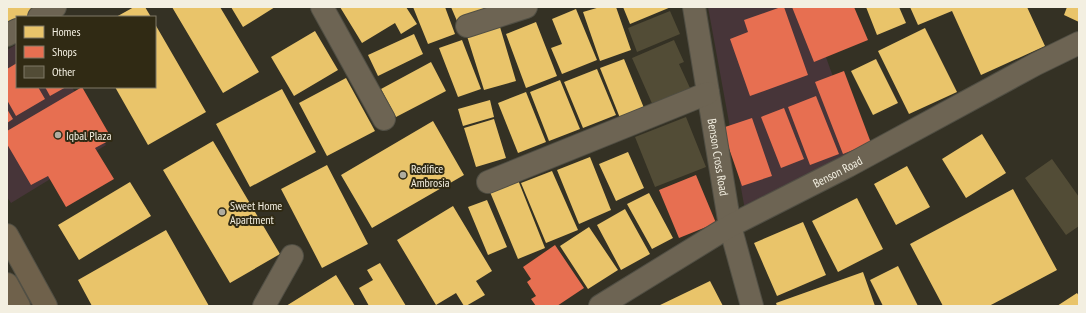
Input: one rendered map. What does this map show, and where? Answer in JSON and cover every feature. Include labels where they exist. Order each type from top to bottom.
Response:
[{"type":"main road","points":[[7,235],[46,306]]},
{"type":"main road","points":[[7,284],[19,306]]},
{"type":"street","points":[[41,16],[55,7]]},
{"type":"street","points":[[322,7],[384,119]]},
{"type":"street","points":[[467,26],[526,7]]},
{"type":"street","name":"Benson Cross Road","points":[[694,7],[730,226],[752,306]]},
{"type":"street","points":[[7,35],[16,30]]},
{"type":"street","name":"Benson Road","points":[[600,306],[730,226],[848,166],[1029,68],[1079,43]]},
{"type":"street","points":[[488,182],[708,93]]},
{"type":"street","points":[[264,306],[292,256]]},
{"type":"shaded area","points":[[708,7],[808,7],[860,152],[745,210]]},
{"type":"shaded area","name":"Iqbal Plaza","points":[[16,45],[16,88],[73,88],[106,145],[11,203],[7,197],[7,50]]},
{"type":"building: Homes","points":[[7,7],[45,7],[30,16],[16,16],[16,24],[7,29]]},
{"type":"building: Homes","points":[[134,7],[145,7],[150,16],[118,16]]},
{"type":"building: Homes","points":[[172,7],[220,7],[259,72],[223,93]]},
{"type":"building: Homes","points":[[231,7],[275,7],[243,27]]},
{"type":"building: Homes","points":[[340,7],[406,7],[417,24],[401,34],[395,23],[362,43]]},
{"type":"building: Homes","points":[[413,7],[445,7],[455,34],[428,44]]},
{"type":"building: Homes","points":[[451,7],[488,7],[489,8],[457,21]]},
{"type":"building: Homes","points":[[600,7],[616,7],[631,50],[600,61],[583,12]]},
{"type":"building: Homes","points":[[623,7],[671,7],[630,24]]},
{"type":"building: Homes","points":[[866,7],[899,7],[906,23],[877,35]]},
{"type":"building: Homes","points":[[910,7],[1027,7],[1045,46],[981,75],[952,11],[918,25]]},
{"type":"building: Homes","points":[[1067,7],[1079,7],[1079,22],[1064,15]]},
{"type":"building: Homes","points":[[576,9],[597,60],[562,74],[551,48],[562,44],[552,19]]},
{"type":"building: Homes","points":[[536,22],[557,76],[526,88],[506,34]]},
{"type":"building: Homes","points":[[156,26],[206,112],[148,145],[116,88],[156,88]]},
{"type":"building: Homes","points":[[500,27],[516,81],[484,90],[467,36]]},
{"type":"building: Homes","points":[[925,28],[957,92],[909,114],[878,51]]},
{"type":"building: Homes","points":[[315,31],[338,70],[294,96],[271,57]]},
{"type":"building: Homes","points":[[414,34],[423,54],[378,76],[368,55]]},
{"type":"building: Homes","points":[[462,40],[481,89],[458,97],[439,48]]},
{"type":"building: Homes","points":[[624,59],[644,108],[620,118],[600,68]]},
{"type":"building: Homes","points":[[876,59],[898,103],[873,115],[851,71]]},
{"type":"building: Homes","points":[[431,62],[446,91],[396,117],[381,89]]},
{"type":"building: Homes","points":[[597,69],[616,115],[583,128],[564,82]]},
{"type":"building: Homes","points":[[346,78],[375,131],[327,156],[299,103]]},
{"type":"building: Homes","points":[[560,80],[580,129],[549,141],[530,92]]},
{"type":"building: Homes","points":[[282,89],[316,152],[250,187],[216,124]]},
{"type":"building: Homes","points":[[526,92],[546,142],[518,153],[498,103]]},
{"type":"building: Homes","points":[[490,100],[494,117],[463,126],[458,109]]},
{"type":"building: Homes","points":[[494,119],[506,158],[476,167],[464,128]]},
{"type":"building: Homes","name":"Redifice Ambrosia","points":[[433,121],[464,175],[372,228],[341,175]]},
{"type":"building: Homes","points":[[982,134],[1006,173],[966,198],[942,159]]},
{"type":"building: Homes","name":"Sweet Home Apartment","points":[[213,141],[280,254],[230,283],[163,170]]},
{"type":"building: Homes","points":[[628,152],[644,188],[616,201],[599,164]]},
{"type":"building: Homes","points":[[590,157],[611,210],[579,224],[557,170]]},
{"type":"building: Homes","points":[[327,165],[368,244],[322,268],[281,189]]},
{"type":"building: Homes","points":[[907,166],[930,207],[896,225],[874,184]]},
{"type":"building: Homes","points":[[552,171],[578,230],[546,243],[521,183]]},
{"type":"building: Homes","points":[[518,180],[545,248],[518,259],[490,192]]},
{"type":"building: Homes","points":[[130,182],[151,216],[79,260],[58,225]]},
{"type":"building: Homes","points":[[1013,189],[1057,270],[989,306],[943,306],[910,244]]},
{"type":"building: Homes","points":[[649,193],[673,238],[652,249],[627,204]]},
{"type":"building: Homes","points":[[857,198],[883,249],[838,272],[812,221]]},
{"type":"building: Homes","points":[[487,200],[507,247],[488,255],[468,207]]},
{"type":"building: Homes","points":[[453,206],[492,271],[476,281],[485,295],[466,306],[464,306],[456,293],[436,305],[397,240]]},
{"type":"building: Homes","points":[[625,209],[650,254],[621,270],[597,225]]},
{"type":"building: Homes","points":[[803,222],[826,275],[777,296],[754,243]]},
{"type":"building: Homes","points":[[589,227],[618,270],[588,289],[560,246]]},
{"type":"building: Homes","points":[[166,230],[209,306],[92,306],[78,280]]},
{"type":"building: Homes","points":[[380,263],[406,306],[369,306],[359,288],[373,280],[367,270]]},
{"type":"building: Homes","points":[[898,266],[918,306],[883,306],[870,280]]},
{"type":"building: Homes","points":[[863,272],[875,306],[777,306],[776,303]]},
{"type":"building: Homes","points":[[336,275],[355,306],[286,306]]},
{"type":"building: Homes","points":[[710,281],[723,306],[658,306]]},
{"type":"building: Homes","points":[[1077,293],[1079,296],[1079,306],[1057,306]]},
{"type":"building: Shops","points":[[784,7],[808,75],[750,96],[730,39],[748,32],[744,20]]},
{"type":"building: Shops","points":[[792,7],[854,7],[868,40],[814,62]]},
{"type":"building: Shops","points":[[16,64],[16,88],[39,88],[45,99],[16,116],[7,100],[7,69]]},
{"type":"building: Shops","points":[[844,71],[871,143],[843,154],[815,82]]},
{"type":"building: Shops","points":[[46,88],[64,88],[50,96]]},
{"type":"building: Shops","name":"Iqbal Plaza","points":[[83,88],[112,139],[95,148],[114,179],[66,207],[48,176],[31,185],[7,144],[7,131]]},
{"type":"building: Shops","points":[[816,96],[839,154],[810,165],[788,107]]},
{"type":"building: Shops","points":[[784,108],[804,159],[781,168],[761,117]]},
{"type":"building: Shops","points":[[7,109],[13,119],[7,123]]},
{"type":"building: Shops","points":[[752,118],[772,176],[742,186],[722,128]]},
{"type":"building: Shops","points":[[696,175],[716,223],[679,238],[659,190]]},
{"type":"building: Shops","points":[[555,245],[584,288],[557,306],[536,306],[531,299],[536,296],[527,282],[531,279],[523,267]]},
{"type":"building: Other","points":[[670,11],[680,34],[637,52],[628,28]]},
{"type":"building: Other","points":[[674,40],[684,62],[679,64],[690,88],[680,92],[682,96],[654,108],[632,58]]},
{"type":"building: Other","points":[[686,117],[706,167],[655,187],[635,137]]},
{"type":"building: Other","points":[[1052,159],[1079,197],[1079,226],[1066,235],[1025,178]]},
{"type":"place","name":"Iqbal Plaza","points":[[58,135]]},
{"type":"place","name":"Redifice Ambrosia","points":[[403,175]]},
{"type":"place","name":"Sweet Home Apartment","points":[[222,212]]}]
